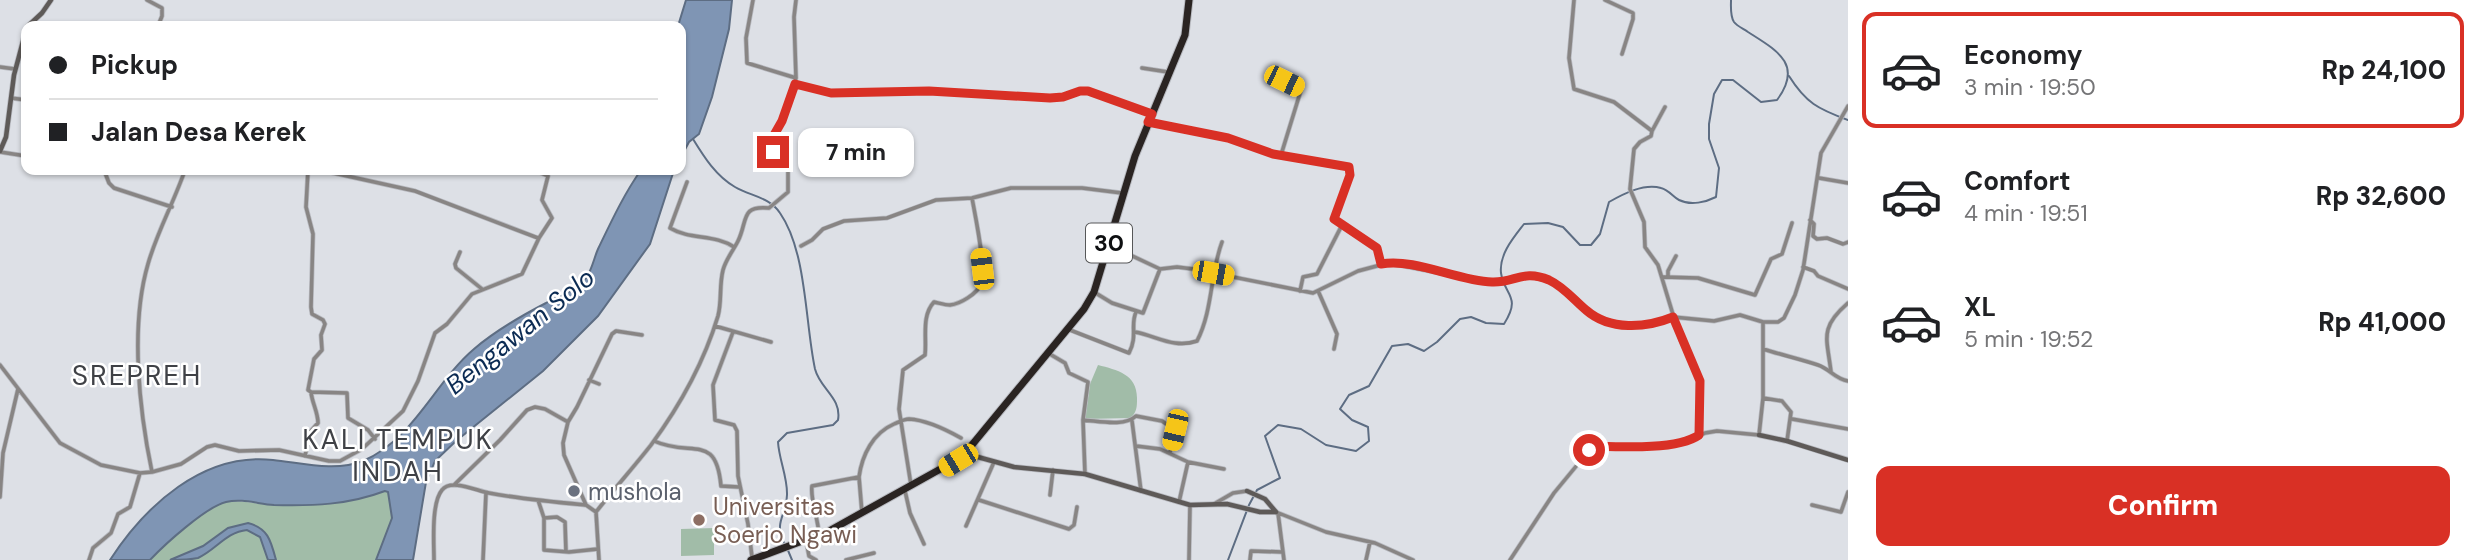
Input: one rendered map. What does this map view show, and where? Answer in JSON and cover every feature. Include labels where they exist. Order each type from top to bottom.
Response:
[{"type":"highway","name":"30","points":[[752,560],[819,536],[967,454],[1084,309],[1094,292],[1150,118],[1185,35],[1189,0]]},
{"type":"street","points":[[34,21],[51,0]]},
{"type":"street","points":[[147,0],[162,8],[160,21]]},
{"type":"street","points":[[753,0],[746,38],[747,62],[755,67],[796,78]]},
{"type":"street","points":[[599,560],[596,512],[654,441],[685,392],[715,326],[720,309],[723,271],[739,240],[748,212],[757,207],[769,208],[788,192],[788,163],[773,153],[774,135],[782,121],[796,78],[796,0]]},
{"type":"street","points":[[1574,0],[1569,58],[1574,89],[1614,102],[1652,131]]},
{"type":"street","points":[[1605,0],[1633,13],[1622,54]]},
{"type":"street","points":[[21,48],[15,69],[6,137],[0,152],[21,155]]},
{"type":"street","points":[[0,67],[15,69]]},
{"type":"street","points":[[1142,68],[1168,72]]},
{"type":"street","points":[[1281,155],[1301,90],[1284,81]]},
{"type":"street","points":[[795,84],[820,91],[848,93],[929,91],[1050,98],[1085,91],[1150,118],[1281,155],[1350,168],[1346,188],[1334,217],[1377,248],[1381,264]]},
{"type":"street","points":[[11,98],[21,99]]},
{"type":"street","points":[[1109,244],[1160,269],[1182,267],[1313,293],[1349,275],[1381,264],[1397,263],[1486,282],[1524,275],[1549,281],[1565,290],[1592,315],[1616,324],[1652,325],[1673,317],[1714,321],[1740,316],[1763,322],[1778,322],[1784,318],[1795,295],[1803,267],[1821,153],[1848,106]]},
{"type":"street","points":[[1665,107],[1651,136],[1634,149],[1630,189],[1631,197],[1644,222],[1645,247],[1655,258],[1665,277],[1673,317],[1700,381],[1699,435]]},
{"type":"street","points":[[0,135],[6,137]]},
{"type":"street","points":[[106,175],[114,188],[172,206]]},
{"type":"street","points":[[152,472],[143,417],[138,314],[147,267],[183,175]]},
{"type":"street","points":[[305,456],[310,432],[318,423],[308,388],[310,370],[314,359],[322,350],[321,335],[325,324],[312,314],[310,307],[313,234],[306,207],[308,175]]},
{"type":"street","points":[[343,175],[415,191],[539,238]]},
{"type":"street","points":[[0,365],[64,446],[101,466],[140,473],[152,472],[181,464],[211,445],[243,452],[279,450],[340,461],[374,439],[406,407],[435,333],[463,307],[470,295],[520,276],[552,218],[542,200],[548,175]]},
{"type":"street","points":[[1819,178],[1848,183]]},
{"type":"street","points":[[687,183],[670,228],[686,235],[724,240],[734,247]]},
{"type":"street","points":[[800,246],[812,240],[823,229],[844,221],[881,219],[929,202],[972,198],[1005,189],[1082,188],[1124,193]]},
{"type":"street","points":[[924,544],[910,513],[899,401],[903,370],[925,355],[925,326],[930,306],[934,302],[950,305],[958,303],[976,293],[982,282],[972,198]]},
{"type":"street","points":[[1810,220],[1814,225],[1813,236],[1817,239],[1827,238],[1840,244],[1848,242]]},
{"type":"street","points":[[1665,277],[1698,278],[1755,295],[1771,258],[1780,256],[1783,252],[1792,223]]},
{"type":"street","points":[[1300,290],[1303,278],[1317,274],[1342,225]]},
{"type":"street","points":[[1135,332],[1167,343],[1196,342],[1205,320],[1213,273],[1222,242]]},
{"type":"street","points":[[460,252],[456,268],[482,289]]},
{"type":"street","points":[[1665,277],[1676,256]]},
{"type":"street","points":[[1803,267],[1848,289]]},
{"type":"street","points":[[1094,292],[1112,303],[1141,314],[1145,312],[1160,269]]},
{"type":"street","points":[[1318,292],[1337,334],[1334,349]]},
{"type":"street","points":[[1831,372],[1829,323],[1848,303]]},
{"type":"street","points":[[1068,329],[1127,353],[1132,350],[1136,312]]},
{"type":"street","points":[[1759,435],[1763,398],[1763,322]]},
{"type":"street","points":[[715,326],[771,342]]},
{"type":"street","points":[[586,505],[564,454],[562,443],[568,422],[603,347],[613,332],[642,335]]},
{"type":"street","points":[[733,332],[713,385],[712,395],[715,419],[736,428],[739,487],[748,524],[752,560]]},
{"type":"street","points":[[1763,349],[1790,359],[1803,359],[1831,372],[1837,378],[1848,381]]},
{"type":"street","points":[[1048,353],[1065,363],[1069,373],[1087,381],[1083,420],[1085,474]]},
{"type":"street","points":[[589,380],[599,384]]},
{"type":"street","points":[[0,497],[3,453],[18,388]]},
{"type":"street","points":[[311,392],[346,393],[348,418],[368,430],[374,439]]},
{"type":"street","points":[[1763,398],[1783,401],[1791,412],[1787,441]]},
{"type":"street","points":[[434,560],[437,503],[443,488],[454,485],[527,410],[535,407],[545,409],[568,422]]},
{"type":"street","points":[[1083,420],[1116,422],[1141,416],[1174,427],[1170,452]]},
{"type":"street","points":[[862,513],[859,477],[861,463],[876,437],[886,428],[909,419],[943,428],[961,438]]},
{"type":"street","points":[[1792,419],[1848,429]]},
{"type":"street","points":[[1132,420],[1141,491]]},
{"type":"street","points":[[1510,560],[1554,493],[1592,447],[1685,443],[1699,435],[1717,431],[1787,441],[1848,460]]},
{"type":"street","points":[[654,441],[670,447],[710,452],[719,466],[721,486],[739,487]]},
{"type":"street","points":[[1136,446],[1170,452],[1188,462],[1224,469]]},
{"type":"street","points":[[967,454],[1031,469],[1085,474],[1190,505],[1232,505],[1277,513],[1326,533],[1370,541],[1413,560]]},
{"type":"street","points":[[966,526],[994,462]]},
{"type":"street","points":[[1179,502],[1188,462]]},
{"type":"street","points":[[1049,495],[1053,470]]},
{"type":"street","points":[[89,560],[93,548],[111,533],[118,514],[130,507],[140,473]]},
{"type":"street","points":[[819,536],[812,486],[859,477]]},
{"type":"street","points":[[454,485],[486,493],[586,505],[596,512]]},
{"type":"street","points":[[1212,505],[1233,493],[1247,491],[1268,500],[1277,513],[1284,560]]},
{"type":"street","points":[[1812,505],[1841,512],[1848,492]]},
{"type":"street","points":[[483,560],[486,493]]},
{"type":"street","points":[[538,500],[544,518],[543,549],[566,552],[598,549]]},
{"type":"street","points":[[979,500],[1069,529],[1074,525],[1077,507]]},
{"type":"street","points":[[1189,560],[1190,505]]},
{"type":"street","points":[[544,518],[557,517],[565,522],[566,552]]},
{"type":"street","points":[[806,540],[810,556],[816,560]]},
{"type":"street","points":[[1366,560],[1370,541]]},
{"type":"street","points":[[1250,560],[1251,551],[1282,552]]},
{"type":"street","points":[[846,560],[874,553]]},
{"type":"green space","points":[[1098,365],[1125,374],[1134,383],[1137,404],[1131,418],[1085,419],[1090,384]]},
{"type":"green space","points":[[388,491],[392,518],[376,560],[150,560],[191,522],[224,502],[275,504]]},
{"type":"green space","points":[[714,528],[714,555],[681,556],[681,529]]},
{"type":"water","points":[[686,0],[732,0],[729,29],[712,97],[699,134],[686,148],[686,21],[680,21]]},
{"type":"water","name":"Bengawan Solo","points":[[638,175],[672,175],[650,244],[598,316],[543,371],[435,461],[426,482],[413,560],[376,560],[392,518],[388,492],[385,491],[344,502],[317,505],[226,502],[197,518],[150,560],[110,560],[140,520],[178,487],[200,474],[247,460],[341,466],[363,461],[381,451],[410,425],[474,349],[508,324],[582,283]]},
{"type":"water","points":[[248,523],[264,532],[276,560],[268,560],[260,537],[247,530],[233,534],[198,558],[170,560],[203,546],[228,528]]},
{"type":"waterway","points":[[1228,560],[1257,490],[1280,478],[1265,436],[1278,425],[1301,429],[1326,445],[1356,451],[1369,441],[1368,427],[1352,420],[1340,409],[1349,395],[1369,386],[1392,346],[1408,344],[1424,351],[1460,319],[1471,317],[1486,323],[1504,324],[1512,301],[1501,273],[1502,259],[1524,224],[1548,223],[1563,227],[1580,245],[1591,245],[1600,234],[1609,202],[1634,190],[1661,188],[1688,203],[1703,202],[1716,197],[1719,168],[1709,139],[1709,124],[1714,94],[1722,80],[1733,80],[1761,102],[1777,100],[1788,77],[1787,67],[1777,52],[1734,22],[1731,0]]},
{"type":"waterway","points":[[1789,76],[1801,93],[1814,104],[1848,120]]},
{"type":"waterway","points":[[693,139],[716,172],[735,187],[771,203],[789,229],[804,288],[815,369],[837,406],[838,420],[833,425],[787,433],[778,442],[787,487],[787,501],[780,523],[784,543]]},
{"type":"waterway","points":[[787,548],[792,560]]},
{"type":"place","name":"mushola","points":[[574,491]]},
{"type":"place","name":"Universitas Soerjo Ngawi","points":[[699,520]]},
{"type":"district","name":"SREPREH","points":[[137,375]]},
{"type":"district","name":"KALI TEMPUK INDAH","points":[[398,455]]},
{"type":"route","points":[[773,152],[774,135],[795,84],[831,93],[915,90],[1050,98],[1085,91],[1152,114],[1148,122],[1228,138],[1273,154],[1349,167],[1350,175],[1334,219],[1377,248],[1381,264],[1397,263],[1486,282],[1503,281],[1520,275],[1539,277],[1565,290],[1592,315],[1625,326],[1656,324],[1673,317],[1700,381],[1699,435],[1685,443],[1633,447],[1595,446],[1589,450]]}]
